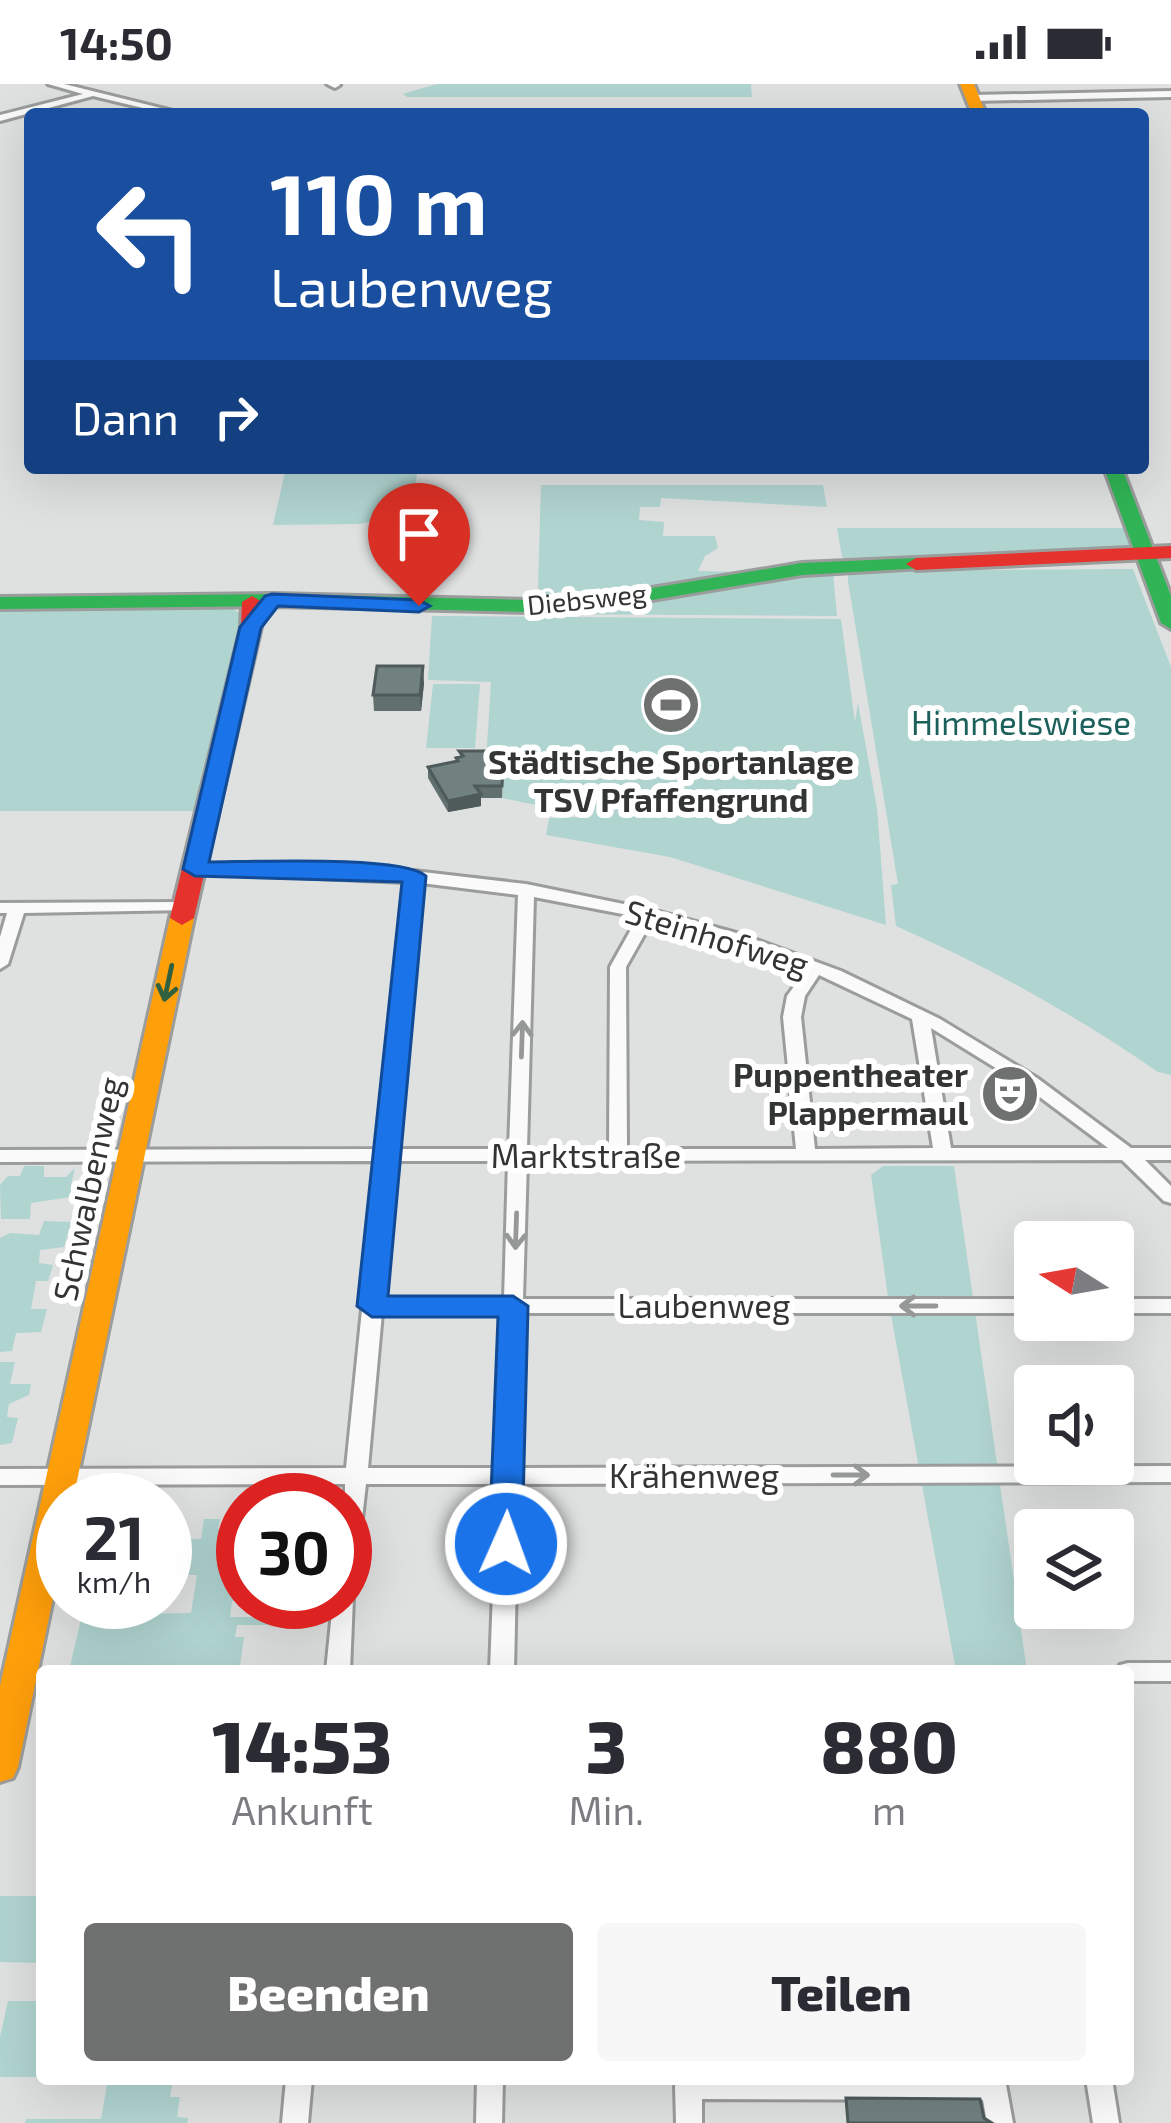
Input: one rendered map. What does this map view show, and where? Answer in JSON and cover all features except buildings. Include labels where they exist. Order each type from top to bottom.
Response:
[{"type":"street","points":[[53,84],[154,108]]},
{"type":"street","points":[[46,108],[94,94]]},
{"type":"street","points":[[973,99],[1171,94]]},
{"type":"street","points":[[1116,474],[1158,553],[1171,623]]},
{"type":"street","name":"Diebsweg","points":[[0,603],[257,609],[535,606],[640,596],[802,568],[1158,553]]},
{"type":"street","name":"Schwalbenweg","points":[[65,1473],[184,908],[257,609]]},
{"type":"street","name":"Steinhofweg","points":[[195,869],[337,869],[526,889],[648,914],[816,967],[995,1058],[1132,1153],[1171,1198]]},
{"type":"street","points":[[357,1473],[414,876]]},
{"type":"street","points":[[502,1665],[526,889]]},
{"type":"street","points":[[0,964],[9,908],[184,908]]},
{"type":"street","points":[[617,1156],[617,967],[648,914]]},
{"type":"street","points":[[806,1155],[792,1017],[796,996],[816,967]]},
{"type":"street","points":[[920,1016],[943,1155]]},
{"type":"street","name":"Marktstraße","points":[[0,1156],[1171,1154]]},
{"type":"street","name":"Laubenweg","points":[[372,1306],[1014,1306]]},
{"type":"street","points":[[1134,1306],[1171,1306]]},
{"type":"street","name":"Krähenweg","points":[[372,1479],[1171,1474]]},
{"type":"street","name":"Krähenweg","points":[[0,1477],[36,1476]]},
{"type":"street","name":"Schwalbenweg","points":[[0,1767],[36,1603]]},
{"type":"street","points":[[339,1665],[342,1629]]},
{"type":"street","points":[[1134,1672],[1171,1672]]},
{"type":"street","points":[[295,2123],[298,2085]]},
{"type":"street","points":[[489,2123],[490,2085]]},
{"type":"street","points":[[1100,2085],[1106,2123]]},
{"type":"street","points":[[689,2123],[688,2086],[995,2087],[1000,2123]]},
{"type":"green space","points":[[437,84],[751,84],[752,97],[403,94]]},
{"type":"green space","points":[[285,474],[417,474],[411,512],[360,524],[273,525]]},
{"type":"green space","points":[[541,485],[823,485],[827,507],[661,498],[660,507],[640,507],[639,520],[664,522],[663,536],[715,536],[718,548],[705,556],[698,571],[742,572],[833,559],[662,589],[542,600],[538,588]]},
{"type":"green space","points":[[837,528],[1126,528],[1132,543],[1127,551],[850,562],[842,557]]},
{"type":"green space","name":"Himmelswiese","points":[[1133,569],[1171,667],[1171,1075],[1158,1072],[1030,993],[896,926],[891,885],[898,884],[848,581],[848,571]]},
{"type":"green space","points":[[833,573],[837,616],[538,614],[791,576]]},
{"type":"green space","points":[[231,608],[241,614],[202,811],[0,811],[0,611]]},
{"type":"green space","name":"Städtische Sportanlage TSV Pfaffengrund","points":[[432,616],[841,619],[855,722],[858,703],[877,808],[886,925],[670,857],[546,835],[549,818],[580,817],[578,811],[598,808],[541,806],[502,798],[504,762],[486,762],[491,682],[428,680]]},
{"type":"green space","points":[[433,684],[480,684],[475,748],[426,748]]},
{"type":"green space","points":[[24,1166],[44,1166],[44,1177],[66,1177],[75,1168],[71,1185],[77,1185],[77,1196],[31,1203],[30,1219],[1,1219],[0,1185],[8,1176],[20,1176]]},
{"type":"green space","points":[[883,1166],[954,1166],[1014,1581],[1014,1629],[1021,1629],[1026,1665],[955,1665],[889,1304],[871,1175]]},
{"type":"green space","points":[[44,1221],[71,1222],[64,1247],[40,1250],[39,1263],[53,1265],[48,1281],[36,1281],[31,1309],[47,1309],[41,1332],[16,1333],[12,1351],[0,1352],[0,1238],[10,1233],[39,1235]]},
{"type":"green space","points":[[0,1362],[15,1362],[10,1384],[31,1384],[29,1395],[9,1404],[7,1417],[18,1418],[12,1443],[0,1445]]},
{"type":"green space","points":[[204,1519],[216,1519],[216,1629],[236,1629],[235,1637],[244,1637],[240,1665],[70,1665],[79,1629],[192,1629],[197,1575],[192,1575],[192,1539],[201,1539]]},
{"type":"green space","points":[[0,1896],[36,1896],[36,1963],[0,1962]]},
{"type":"green space","points":[[8,2001],[36,2001],[36,2077],[0,2077],[0,2037]]},
{"type":"green space","points":[[107,2085],[172,2085],[170,2097],[180,2097],[177,2117],[188,2118],[187,2123],[25,2123],[26,2119],[101,2119]]},
{"type":"traffic: fast","points":[[1115,474],[1171,623]]},
{"type":"traffic: fast","points":[[0,603],[273,600],[531,606],[640,596],[802,569],[916,564]]},
{"type":"traffic: slow","points":[[967,84],[977,108]]},
{"type":"traffic: slow","points":[[0,1767],[182,918]]},
{"type":"traffic: jam","points":[[916,564],[1171,552]]},
{"type":"traffic: jam","points":[[182,918],[251,627],[252,602]]},
{"type":"place","name":"Städtische Sportanlage TSV Pfaffengrund","points":[[671,705]]},
{"type":"place","name":"Puppentheater Plappermaul","points":[[1010,1094]]},
{"type":"route","points":[[419,606],[272,600],[251,627],[195,869],[337,869],[414,876],[372,1306],[513,1306],[506,1544]]}]
